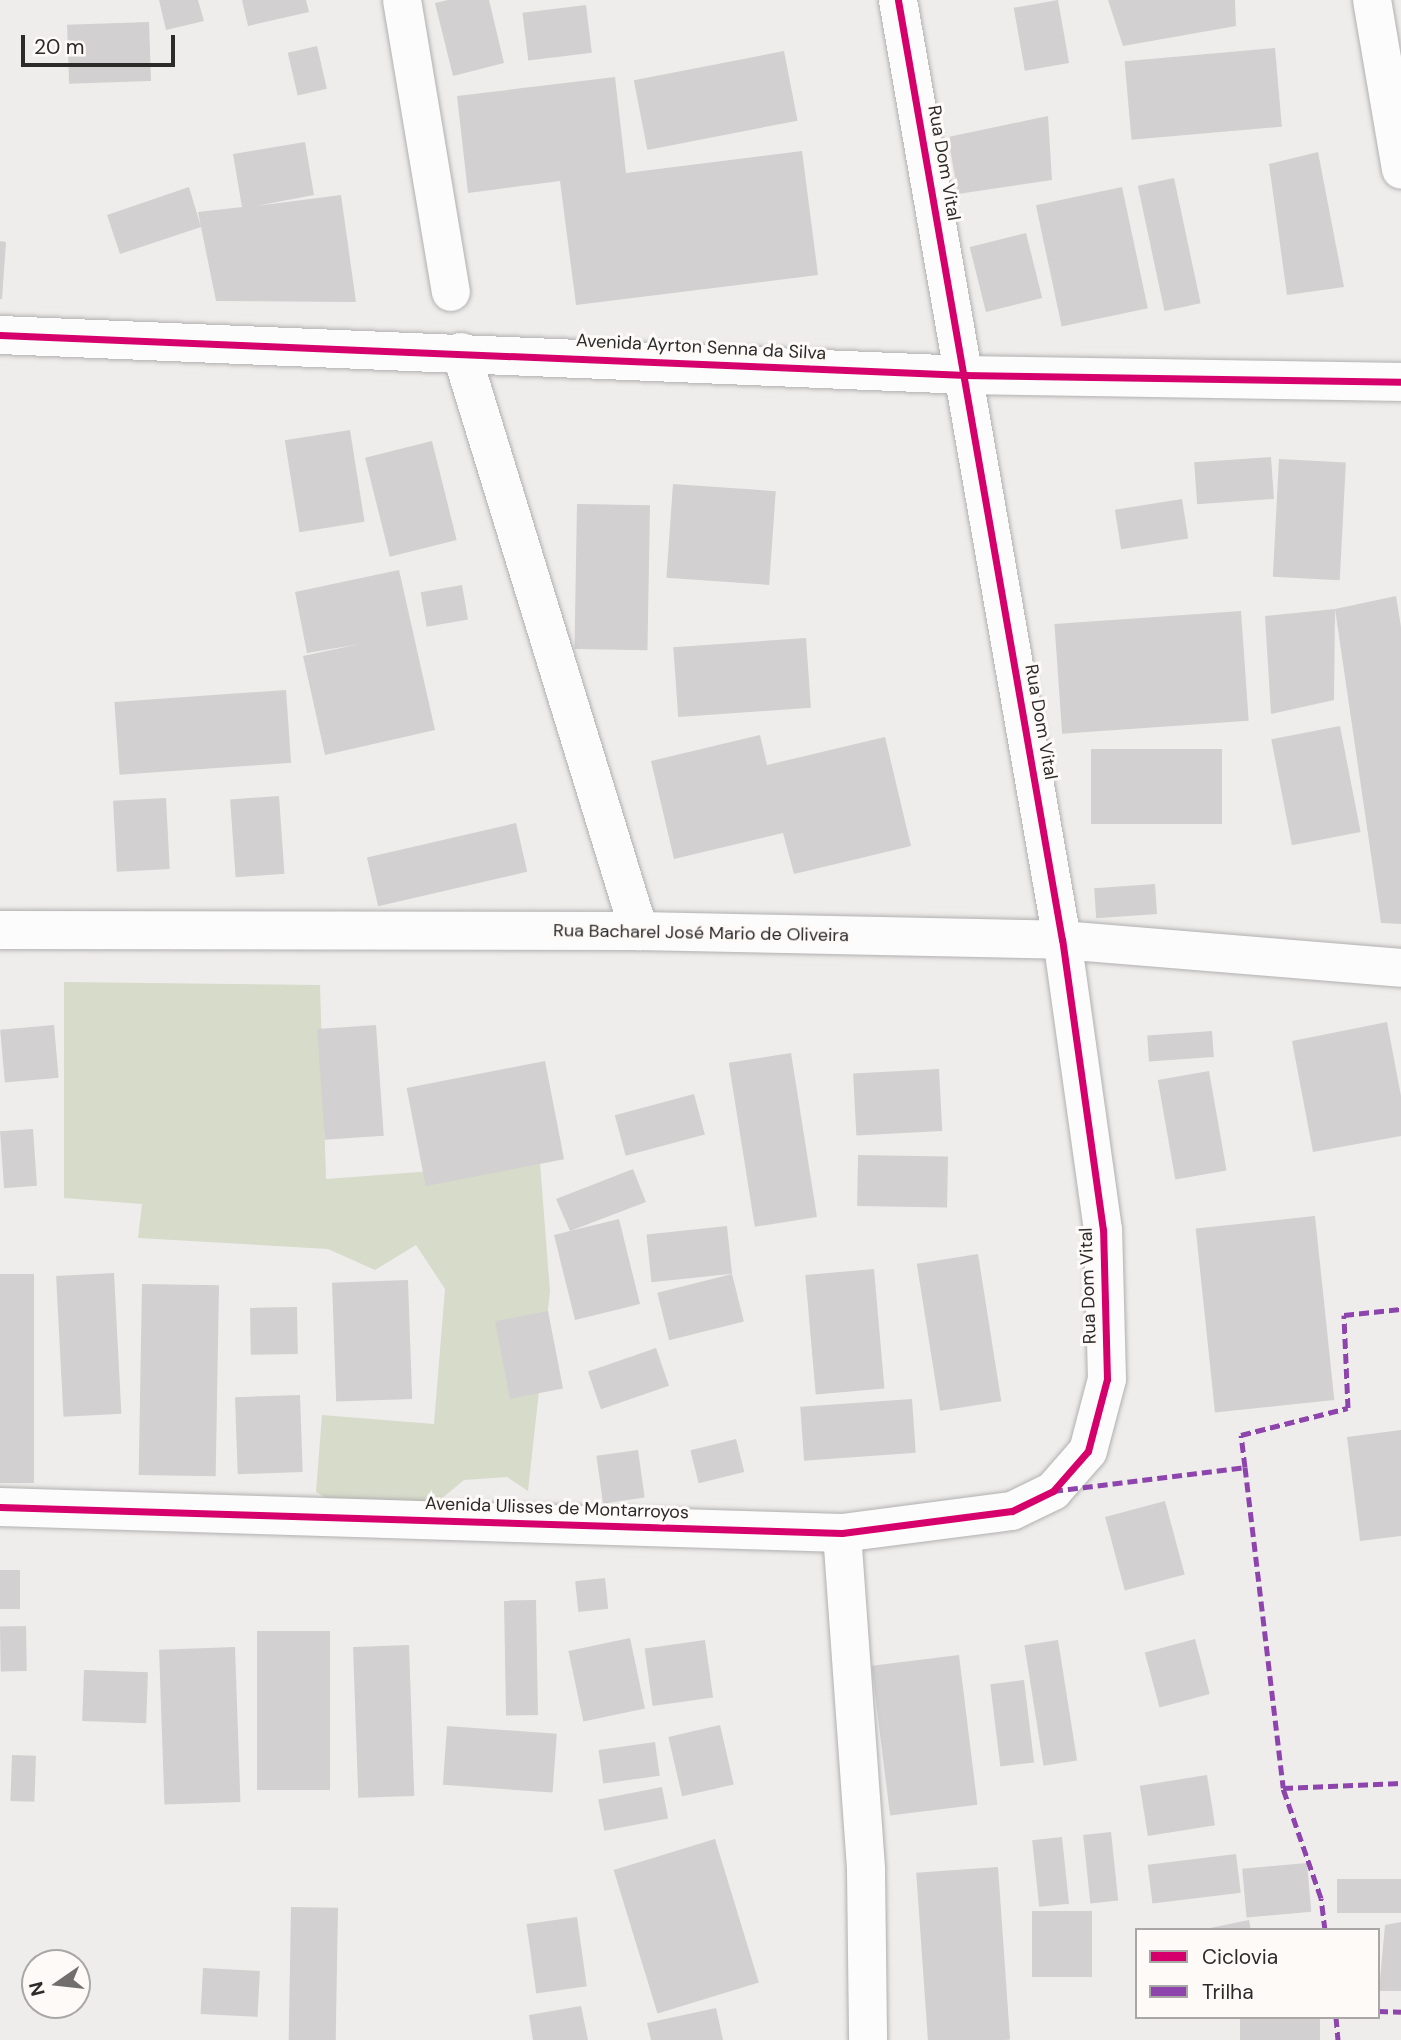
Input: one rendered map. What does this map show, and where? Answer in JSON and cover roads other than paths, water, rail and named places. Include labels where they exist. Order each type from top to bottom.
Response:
[{"type":"street","points":[[402,0],[451,292]]},
{"type":"street","name":"Rua Dom Vital","points":[[898,0],[966,375],[1062,940],[1103,1230],[1107,1379],[1088,1451]]},
{"type":"street","points":[[1371,0],[1401,170]]},
{"type":"street","name":"Avenida Ayrton Senna da Silva","points":[[0,335],[966,375],[1401,382]]},
{"type":"street","points":[[461,352],[639,931]]},
{"type":"street","name":"Rua Bacharel José Mario de Oliveira","points":[[0,930],[639,931],[1062,940],[1401,968]]},
{"type":"street","name":"Avenida Ulisses de Montarroyos","points":[[0,1507],[842,1532],[1012,1511],[1054,1491],[1088,1451]]},
{"type":"street","points":[[842,1532],[866,1870],[868,2040]]}]
